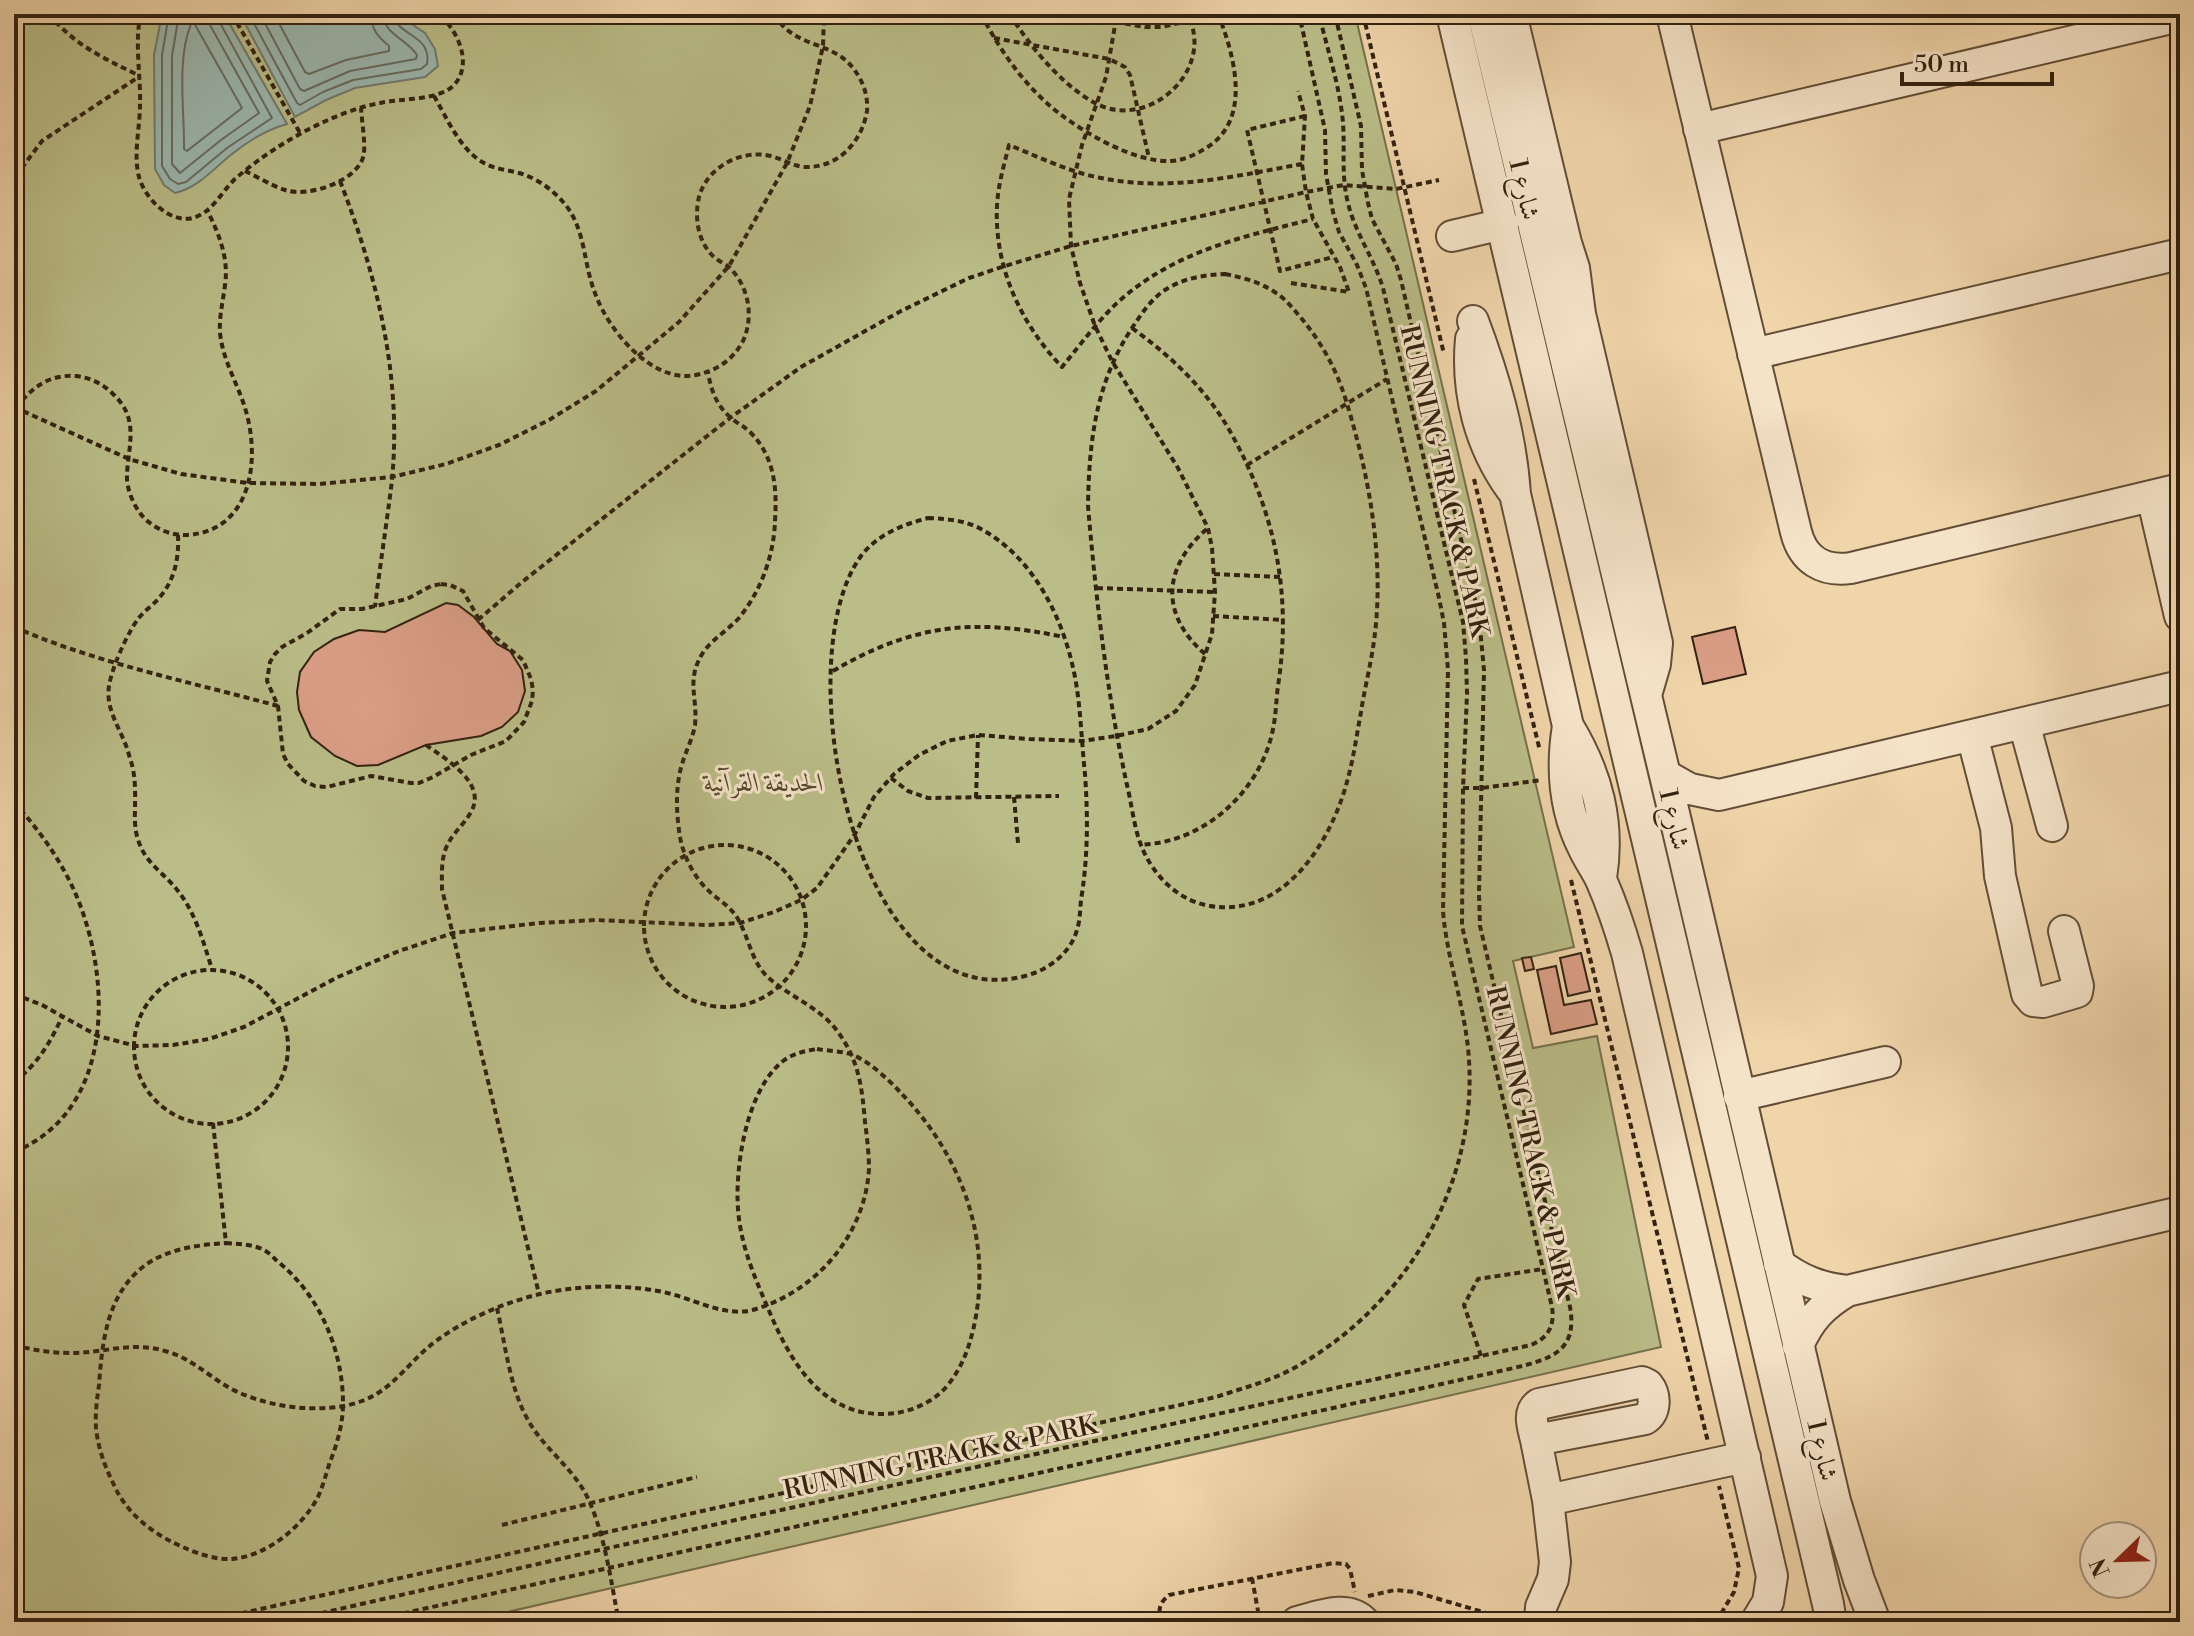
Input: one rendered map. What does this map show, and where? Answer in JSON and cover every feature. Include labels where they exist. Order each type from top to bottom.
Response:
[{"type":"street","name":"شارع 1","points":[[1452,14],[1832,1616]]},
{"type":"street","name":"شارع 1","points":[[1483,14],[1835,1501],[1875,1622]]},
{"type":"street","points":[[1511,14],[1574,268],[1580,314],[1657,643],[1655,664],[1645,697]]},
{"type":"street","points":[[1672,14],[1799,544],[1806,554],[1826,568],[1851,568],[2166,492],[2180,616]]},
{"type":"street","points":[[1699,129],[2180,16]]},
{"type":"street","points":[[1452,236],[1503,224]]},
{"type":"street","points":[[1553,308],[1564,276],[1566,243]]},
{"type":"street","points":[[1753,354],[2180,254]]},
{"type":"street","points":[[1515,494],[1568,726],[1592,773],[1601,807],[1604,843],[1601,878]]},
{"type":"street","points":[[1665,775],[1690,789],[1719,795],[2180,686]]},
{"type":"street","points":[[2024,723],[2052,826]]},
{"type":"street","points":[[1568,726],[1564,777],[1566,795],[1575,830],[1601,878],[1627,953],[1772,1576],[1768,1602],[1756,1622]]},
{"type":"street","points":[[1972,735],[1996,828],[1998,863],[2006,903],[2027,994],[2033,1001],[2043,1002],[2077,992],[2064,931]]},
{"type":"street","points":[[1679,839],[1719,795]]},
{"type":"street","points":[[1601,878],[1653,865]]},
{"type":"street","points":[[1739,1096],[1885,1062]]},
{"type":"street","points":[[1798,1346],[1816,1313],[1830,1300],[1847,1291],[2180,1212]]},
{"type":"street","points":[[1779,1264],[1811,1284],[1847,1291]]},
{"type":"street","points":[[1704,1281],[1748,1271]]},
{"type":"street","points":[[1536,1440],[1548,1500],[1555,1571],[1541,1607],[1540,1622]]},
{"type":"street","points":[[1548,1500],[1745,1457]]},
{"type":"street","points":[[1835,1501],[1840,1549],[1859,1622]]},
{"type":"street","points":[[1297,1622],[1345,1612],[1354,1613],[1364,1622]]},
{"type":"path","points":[[49,14],[77,43],[140,76]]},
{"type":"path","points":[[141,14],[138,175],[145,192],[157,206],[185,219],[197,217],[207,210],[234,179],[300,133],[332,118],[378,103],[434,96],[456,83],[463,59],[456,34],[450,23],[439,14]]},
{"type":"path","points":[[232,14],[300,133]]},
{"type":"path","points":[[434,96],[470,153],[485,164],[526,175],[546,186],[563,202],[576,221],[584,243],[587,270],[596,296],[608,320],[625,342],[651,366],[664,372],[678,376],[708,372],[733,356],[742,343],[748,327],[749,310],[739,279],[729,266],[714,257],[703,243],[697,226],[696,209],[700,192],[709,177],[721,165],[737,157],[754,154],[806,167],[826,164],[843,155],[857,141],[865,123],[868,104],[864,85],[854,68],[840,55],[791,34],[774,14]]},
{"type":"path","points":[[207,210],[217,229],[225,257],[220,325],[222,345],[245,406],[251,432],[252,457],[248,483],[242,503],[226,522],[204,534],[178,535],[158,529],[141,515],[130,497],[126,476],[129,459],[132,439],[129,419],[120,400],[95,381],[65,375],[45,381],[28,392],[15,409],[129,459],[181,474],[248,483],[319,484],[392,477],[446,464],[499,445],[549,420],[596,391],[679,322],[729,266],[787,163],[810,106],[823,46],[824,14]]},
{"type":"path","points":[[981,14],[1012,66],[1034,91],[1059,114],[1087,133],[1149,158],[1171,161],[1193,156],[1212,145],[1226,128],[1235,107],[1235,75],[1230,44],[1218,14],[1154,28],[1115,22]]},
{"type":"path","points":[[1010,14],[1031,45],[1063,79],[1097,104],[1110,109],[1138,109],[1157,103],[1172,92],[1184,77],[1192,59],[1194,40],[1187,14]]},
{"type":"path","points":[[14,994],[42,1005],[98,1036],[136,1046],[173,1045],[209,1039],[244,1027],[338,977],[399,951],[453,933],[596,920],[707,925],[740,923],[801,900],[823,881],[855,834],[874,797],[919,755],[947,741],[978,735],[1082,741],[1148,729],[1176,711],[1195,685],[1212,634],[1215,592],[1208,528],[1178,468],[1112,361],[1095,326],[1071,246],[1069,199],[1106,77],[1117,14]]},
{"type":"path","points":[[202,1622],[1216,1397],[1256,1385],[1294,1368],[1361,1321],[1390,1291],[1415,1258],[1452,1184],[1468,1103],[1469,1062],[1464,1021],[1447,948],[1443,911],[1446,634],[1366,288],[1339,232],[1333,212],[1326,174],[1325,130],[1299,14]]},
{"type":"path","name":"RUNNING TRACK & PARK","points":[[282,1622],[1531,1345],[1547,1335],[1554,1317],[1463,935],[1463,788],[1467,694],[1463,622],[1383,288],[1351,215],[1344,185],[1341,108],[1319,14]]},
{"type":"path","points":[[364,1622],[1514,1368],[1545,1360],[1565,1344],[1572,1319],[1481,934],[1479,893],[1484,670],[1479,617],[1401,280],[1372,219],[1362,170],[1361,126],[1335,14]]},
{"type":"path","points":[[994,38],[1109,59],[1125,67],[1130,75],[1149,158]]},
{"type":"path","points":[[14,174],[18,173],[42,141],[140,76]]},
{"type":"path","points":[[1291,283],[1349,292],[1340,267],[1313,219],[1306,192],[1302,164],[1305,116],[1298,91]]},
{"type":"path","points":[[245,171],[287,191],[304,193],[340,181],[355,171],[364,155],[361,108]]},
{"type":"path","points":[[1305,116],[1247,130],[1280,271],[1333,257]]},
{"type":"path","points":[[1302,164],[1191,183],[1158,184],[1102,179],[1075,172],[1009,145],[997,206],[998,236],[1013,294],[1025,321],[1042,346],[1062,367],[1095,326],[1128,295],[1174,263],[1205,249],[1313,219]]},
{"type":"path","points":[[478,620],[730,418],[801,367],[901,311],[969,278],[1071,246],[1306,192],[1344,185],[1396,189],[1439,180]]},
{"type":"path","points":[[340,181],[375,282],[387,347],[393,412],[392,477],[375,607]]},
{"type":"path","points":[[1225,274],[1253,280],[1278,294],[1297,312],[1327,355],[1347,403],[1363,459],[1377,575],[1375,633],[1348,779],[1326,834],[1310,859],[1291,882],[1273,896],[1252,905],[1229,908],[1206,905],[1185,897],[1166,884],[1151,867],[1140,845],[1116,736],[1088,506],[1088,469],[1098,408],[1112,361],[1132,328],[1148,304],[1170,286],[1197,276],[1225,274]]},
{"type":"path","points":[[1132,328],[1161,349],[1187,374],[1211,402],[1231,433],[1266,510],[1278,556],[1284,620],[1273,731],[1263,760],[1247,787],[1226,810],[1200,828],[1171,840],[1140,845]]},
{"type":"path","points":[[14,1345],[46,1352],[74,1353],[123,1346],[167,1351],[188,1360],[227,1387],[250,1397],[299,1408],[343,1406],[360,1402],[389,1386],[434,1342],[467,1322],[539,1294],[581,1287],[624,1287],[666,1293],[727,1312],[748,1312],[800,1289],[827,1267],[849,1238],[862,1205],[869,1170],[862,1088],[853,1055],[834,1026],[808,1004],[767,977],[758,966],[740,923],[733,912],[694,874],[680,840],[677,792],[681,767],[696,719],[692,693],[697,663],[753,598],[771,554],[775,527],[775,480],[770,461],[747,429],[730,418],[715,398],[708,372]]},
{"type":"path","points":[[1247,465],[1387,379]]},
{"type":"path","points":[[928,518],[954,520],[979,528],[1001,542],[1022,562],[1039,584],[1064,637],[1077,688],[1087,812],[1086,875],[1077,931],[1066,952],[1047,968],[1025,976],[995,980],[965,975],[937,962],[894,918],[878,891],[855,834],[833,737],[832,640],[838,608],[861,556],[880,537],[902,524],[928,518]]},
{"type":"path","points":[[1205,654],[1191,642],[1180,626],[1173,609],[1171,591],[1183,555],[1208,528]]},
{"type":"path","points":[[178,535],[179,553],[168,585],[128,634],[109,684],[110,709],[133,770],[135,830],[140,846],[190,909],[212,969]]},
{"type":"path","points":[[1214,574],[1281,577]]},
{"type":"path","points":[[450,585],[463,591],[478,620],[523,660],[531,679],[532,701],[524,722],[506,741],[419,783],[371,776],[327,787],[315,786],[304,781],[283,754],[278,706],[267,681],[270,662],[282,647],[307,633],[333,612],[375,607],[407,599],[431,586],[450,585]]},
{"type":"path","points":[[1097,588],[1215,592]]},
{"type":"path","points":[[1213,616],[1284,620]]},
{"type":"path","points":[[832,672],[862,654],[893,641],[949,628],[994,626],[1029,629],[1064,637]]},
{"type":"path","points":[[14,627],[118,662],[278,706]]},
{"type":"path","points":[[976,798],[978,735]]},
{"type":"path","points":[[426,745],[453,765],[474,789],[472,812],[453,835],[445,852],[441,870],[442,889],[539,1294]]},
{"type":"path","points":[[1463,788],[1564,777]]},
{"type":"path","points":[[891,778],[908,791],[928,798],[1059,796]]},
{"type":"path","points":[[1014,797],[1018,843]]},
{"type":"path","points":[[14,802],[57,857],[74,890],[87,926],[95,962],[98,1036],[92,1064],[66,1114],[45,1133],[14,1152]]},
{"type":"path","points":[[719,845],[754,850],[770,858],[794,883],[805,915],[804,946],[794,967],[778,985],[752,1003],[736,1007],[705,1006],[690,1000],[676,992],[655,969],[648,954],[644,922],[652,890],[660,877],[686,856],[719,845]]},
{"type":"path","points":[[212,969],[232,971],[250,979],[265,992],[277,1008],[285,1029],[287,1052],[283,1074],[272,1094],[255,1110],[235,1119],[213,1123],[192,1122],[173,1116],[156,1103],[144,1086],[137,1066],[139,1021],[149,1000],[166,982],[188,972],[212,969]]},
{"type":"path","points":[[14,1082],[36,1062],[52,1041],[62,1017]]},
{"type":"path","points":[[817,1049],[853,1055],[887,1078],[939,1141],[964,1189],[974,1218],[979,1249],[977,1310],[962,1367],[945,1389],[923,1405],[896,1414],[868,1414],[842,1406],[819,1390],[802,1372],[788,1352],[767,1306],[745,1250],[739,1221],[738,1161],[755,1102],[771,1075],[783,1061],[799,1052],[817,1049]]},
{"type":"path","points":[[213,1123],[226,1243]]},
{"type":"path","points":[[226,1243],[263,1249],[305,1288],[332,1338],[341,1371],[343,1406],[338,1439],[323,1483],[302,1519],[282,1538],[258,1551],[231,1559],[197,1553],[166,1540],[138,1519],[117,1492],[102,1461],[96,1427],[101,1350],[110,1314],[120,1291],[137,1271],[159,1257],[184,1249],[226,1243]]},
{"type":"path","points":[[1481,1356],[1464,1305],[1478,1279],[1543,1269]]},
{"type":"path","points":[[497,1308],[524,1412],[538,1436],[582,1486],[590,1503],[604,1549],[619,1622]]},
{"type":"path","points":[[502,1525],[697,1477]]},
{"type":"path","points":[[1161,1622],[1160,1607],[1169,1595],[1340,1562],[1350,1569],[1357,1599],[1405,1590],[1517,1622]]},
{"type":"path","points":[[1252,1578],[1260,1622]]},
{"type":"green space","name":"الحديقة القرآنية","points":[[14,14],[1355,14],[1574,947],[1513,961],[1533,1048],[1597,1036],[1661,1347],[464,1622],[14,1622]]},
{"type":"water","points":[[162,14],[224,14],[287,124],[251,140],[198,182],[175,193],[164,185],[155,169],[154,55]]},
{"type":"water","points":[[240,14],[396,14],[425,33],[435,49],[438,66],[425,77],[355,88],[295,117]]},
{"type":"building","points":[[446,603],[458,605],[474,617],[497,644],[510,651],[522,670],[525,691],[518,712],[502,727],[481,736],[426,745],[378,765],[357,766],[335,756],[311,737],[299,710],[297,692],[300,672],[314,652],[334,639],[359,630],[385,632]]},
{"type":"building","points":[[1735,627],[1746,674],[1703,684],[1692,637]]},
{"type":"building","points":[[1581,953],[1590,991],[1568,996],[1560,958]]},
{"type":"building","points":[[1531,957],[1534,969],[1525,971],[1522,958]]},
{"type":"building","points":[[1556,966],[1564,1005],[1591,1000],[1597,1024],[1551,1034],[1537,970]]}]
